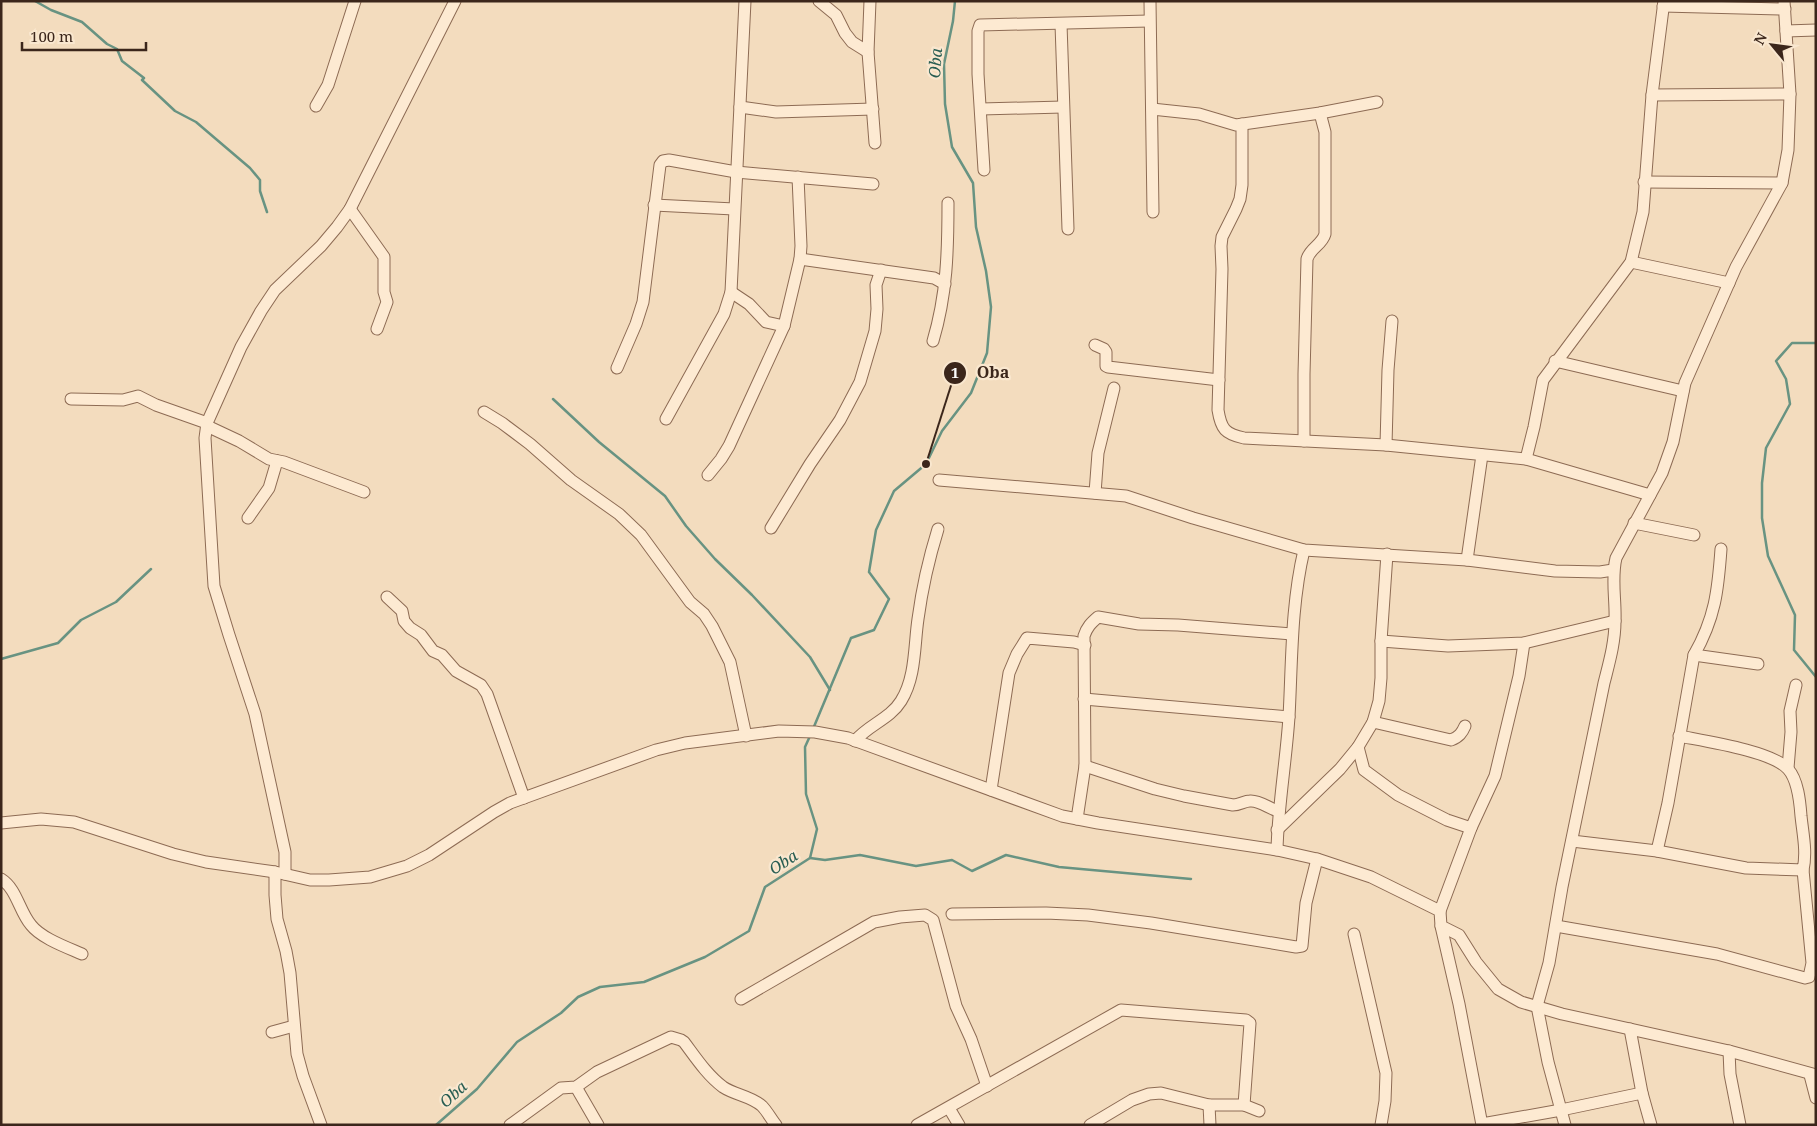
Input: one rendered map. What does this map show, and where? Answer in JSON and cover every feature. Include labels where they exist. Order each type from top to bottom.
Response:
[{"type":"street","points":[[316,106],[328,85],[355,1]]},
{"type":"street","points":[[320,1125],[303,1076],[298,1054],[290,973],[275,895],[285,852],[256,714],[228,635],[214,586],[206,458],[207,425],[241,347],[261,311],[275,290],[320,246],[350,209],[455,1]]},
{"type":"street","points":[[666,419],[724,314],[731,292],[745,1]]},
{"type":"street","points":[[819,1],[836,15],[844,33],[852,42],[868,52]]},
{"type":"street","points":[[870,1],[868,52],[875,143]]},
{"type":"street","points":[[1150,1],[1153,212]]},
{"type":"street","points":[[1526,459],[1542,380],[1631,262],[1643,212],[1652,95],[1663,4],[1784,5],[1790,94],[1788,150],[1782,183],[1774,201],[1746,247],[1688,376],[1673,442],[1662,473],[1616,558],[1613,570],[1615,621],[1613,651],[1604,683],[1562,887],[1549,963],[1537,1006],[1548,1062],[1565,1125]]},
{"type":"street","points":[[984,170],[978,74],[978,31],[980,25],[1149,21]]},
{"type":"street","points":[[1061,24],[1068,228]]},
{"type":"street","points":[[1786,31],[1816,30]]},
{"type":"street","points":[[1652,95],[1790,94]]},
{"type":"street","points":[[1152,109],[1199,114],[1242,124],[1320,113],[1376,102]]},
{"type":"street","points":[[740,107],[776,112],[872,109]]},
{"type":"street","points":[[981,109],[1063,107]]},
{"type":"street","points":[[1304,441],[1307,259],[1309,254],[1323,240],[1325,234],[1325,132],[1320,113]]},
{"type":"street","points":[[1242,124],[1242,185],[1240,199],[1222,237],[1220,246],[1222,269],[1218,410],[1224,431],[1233,436],[1244,438],[1386,445],[1526,459],[1650,495]]},
{"type":"street","points":[[617,368],[636,324],[643,302],[654,205],[660,165],[663,161],[736,172],[873,184]]},
{"type":"street","points":[[708,475],[722,459],[729,446],[784,326],[800,259],[798,177]]},
{"type":"street","points":[[1644,182],[1782,183]]},
{"type":"street","points":[[933,341],[940,316],[945,284],[948,203]]},
{"type":"street","points":[[654,205],[734,209]]},
{"type":"street","points":[[350,209],[384,257],[384,292],[387,302],[377,329]]},
{"type":"street","points":[[800,259],[934,278],[945,284]]},
{"type":"street","points":[[1631,262],[1729,283]]},
{"type":"street","points":[[771,528],[810,464],[840,420],[860,382],[874,331],[877,309],[876,285],[881,270]]},
{"type":"street","points":[[731,292],[749,304],[766,322],[784,326]]},
{"type":"street","points":[[1386,445],[1388,370],[1392,322]]},
{"type":"street","points":[[1095,345],[1104,348],[1106,352],[1106,366],[1108,367],[1219,380]]},
{"type":"street","points":[[1555,361],[1683,392]]},
{"type":"street","points":[[1095,493],[1098,453],[1114,388]]},
{"type":"street","points":[[71,398],[123,400],[138,396],[207,425],[269,459],[364,492]]},
{"type":"street","points":[[484,412],[530,444],[571,480],[619,514],[641,535],[690,602],[704,614],[712,626],[730,662],[746,736]]},
{"type":"street","points":[[1467,560],[1482,454]]},
{"type":"street","points":[[248,518],[269,488],[277,461]]},
{"type":"street","points":[[939,480],[1126,496],[1211,524],[1304,550],[1467,560],[1555,571],[1600,572],[1613,570]]},
{"type":"street","points":[[1634,524],[1694,535]]},
{"type":"street","points":[[855,741],[860,735],[897,708],[908,686],[914,660],[930,556],[938,529]]},
{"type":"street","points":[[1658,851],[1694,655],[1704,639],[1718,588],[1720,549]]},
{"type":"street","points":[[1277,850],[1278,811],[1289,717],[1292,634],[1304,550]]},
{"type":"street","points":[[1277,830],[1340,769],[1358,747],[1372,722],[1379,701],[1387,554]]},
{"type":"street","points":[[387,597],[402,611],[404,621],[410,628],[421,635],[433,651],[442,655],[456,671],[481,684],[487,694],[524,798]]},
{"type":"street","points":[[1077,819],[1084,766],[1084,636],[1088,626],[1098,617],[1139,624],[1178,624],[1292,634]]},
{"type":"street","points":[[1381,641],[1448,646],[1524,643],[1615,621]]},
{"type":"street","points":[[990,790],[1009,673],[1017,654],[1027,638],[1074,642],[1085,646]]},
{"type":"street","points":[[1524,643],[1517,685],[1495,776],[1471,828],[1440,911],[1441,926],[1459,1004],[1482,1124],[1642,1093]]},
{"type":"street","points":[[1694,655],[1758,664]]},
{"type":"street","points":[[1788,768],[1791,732],[1790,711],[1796,685]]},
{"type":"street","points":[[1084,699],[1289,717]]},
{"type":"street","points":[[1372,722],[1451,740],[1457,738],[1464,726]]},
{"type":"street","points":[[1,824],[41,819],[74,822],[206,862],[280,873],[310,880],[370,877],[407,866],[429,855],[494,812],[524,798],[662,748],[778,731],[798,731],[828,734],[855,741],[1052,812],[1077,819],[1277,850],[1336,864],[1371,877],[1440,911]]},
{"type":"street","points":[[1556,926],[1716,954],[1805,978],[1810,977],[1812,963],[1803,870],[1806,856],[1800,802],[1793,776],[1788,768],[1760,755],[1679,736]]},
{"type":"street","points":[[1358,747],[1364,770]]},
{"type":"street","points":[[1084,766],[1125,780],[1184,796],[1233,805],[1253,801],[1278,811]]},
{"type":"street","points":[[1340,769],[1364,770],[1398,795],[1448,820],[1471,828]]},
{"type":"street","points":[[1572,841],[1658,851],[1746,868],[1803,870]]},
{"type":"street","points":[[952,914],[1046,913],[1088,915],[1151,923],[1296,947],[1302,946],[1304,939],[1306,902],[1317,859]]},
{"type":"street","points":[[1,879],[11,889],[30,925],[41,935],[82,954]]},
{"type":"street","points":[[741,999],[874,922],[925,915],[933,920],[956,1006],[971,1039],[987,1086]]},
{"type":"street","points":[[1441,926],[1459,936],[1476,962],[1498,989],[1521,1002],[1562,1014],[1729,1051],[1813,1075],[1816,1098]]},
{"type":"street","points":[[1354,934],[1386,1073],[1385,1101],[1381,1125]]},
{"type":"street","points":[[917,1125],[1121,1010],[1246,1020],[1250,1023],[1244,1105]]},
{"type":"street","points":[[272,1032],[294,1026]]},
{"type":"street","points":[[1630,1029],[1642,1093],[1651,1125]]},
{"type":"street","points":[[510,1125],[561,1088],[576,1087],[596,1072],[670,1037],[684,1042],[704,1069],[722,1086],[731,1092],[754,1100],[762,1106],[776,1125]]},
{"type":"street","points":[[1729,1051],[1730,1074],[1740,1125]]},
{"type":"street","points":[[576,1087],[598,1125]]},
{"type":"street","points":[[1090,1125],[1132,1100],[1149,1094],[1161,1093],[1209,1105],[1244,1105],[1259,1111]]},
{"type":"street","points":[[1209,1105],[1210,1125]]},
{"type":"street","points":[[950,1108],[959,1125]]},
{"type":"waterway","points":[[35,1],[51,10],[82,22],[107,44],[117,49],[122,61],[144,78],[142,80],[175,111],[196,122],[250,168],[260,180],[260,191],[267,212]]},
{"type":"waterway","name":"Oba","points":[[813,729],[851,638],[874,630],[889,599],[869,572],[876,530],[894,491],[926,464],[942,431],[971,393],[987,353],[991,307],[986,271],[976,227],[973,183],[952,147],[945,104],[944,64],[955,1]]},
{"type":"waterway","points":[[1816,343],[1792,343],[1776,361],[1786,379],[1790,404],[1766,448],[1762,483],[1762,518],[1768,556],[1795,615],[1794,650],[1816,677]]},
{"type":"waterway","points":[[553,399],[599,442],[665,496],[686,526],[715,559],[752,595],[810,657],[830,690]]},
{"type":"waterway","points":[[1,659],[58,643],[81,620],[116,602],[151,569]]},
{"type":"waterway","name":"Oba","points":[[436,1125],[477,1089],[517,1042],[561,1013],[578,997],[600,987],[644,982],[705,957],[749,931],[765,887],[810,858],[817,829],[806,794],[805,747],[810,736]]},
{"type":"waterway","points":[[810,858],[825,860],[860,855],[916,866],[952,860],[972,871],[1006,855],[1059,867],[1191,879]]},
{"type":"place","name":"Oba","points":[[926,464]]}]
